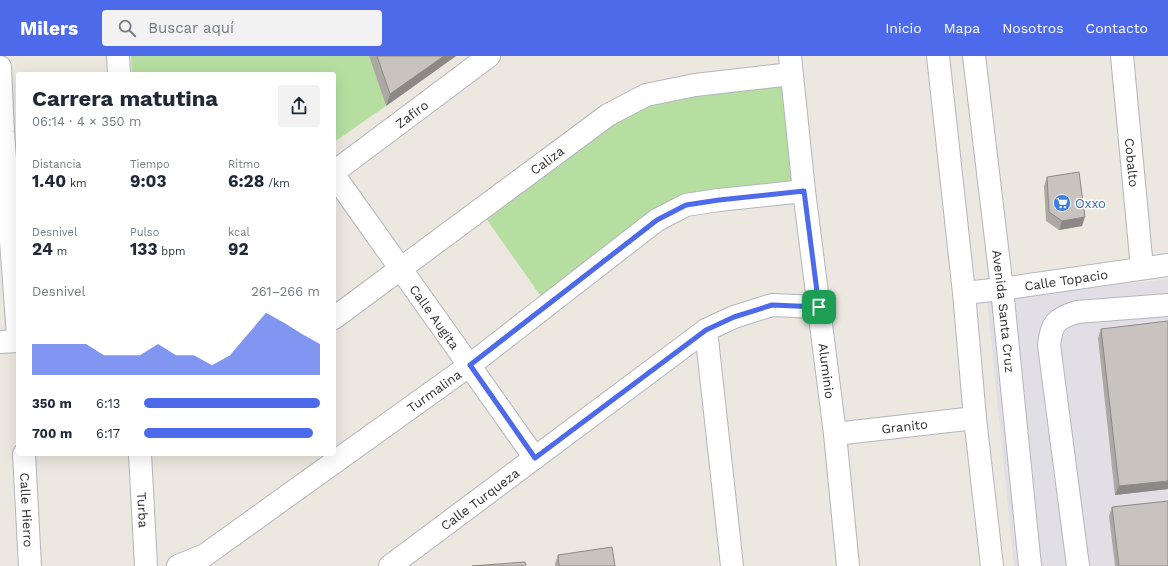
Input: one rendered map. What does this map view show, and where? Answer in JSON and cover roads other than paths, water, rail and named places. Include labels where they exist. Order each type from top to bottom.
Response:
[{"type":"street","points":[[118,56],[119,72]]},
{"type":"street","name":"Zafiro","points":[[336,171],[489,56]]},
{"type":"street","points":[[938,56],[964,293],[975,418],[992,566]]},
{"type":"street","name":"Avenida Santa Cruz","points":[[974,56],[1002,289],[1030,566]]},
{"type":"street","name":"Cobalto","points":[[1122,56],[1142,268]]},
{"type":"street","name":"Aluminio","points":[[791,65],[804,191],[835,434],[848,566]]},
{"type":"street","name":"Caliza","points":[[336,317],[608,115],[646,95],[791,65]]},
{"type":"street","points":[[0,67],[3,132],[16,309]]},
{"type":"street","name":"Calle Augita","points":[[336,178],[535,458]]},
{"type":"street","name":"Turmalina","points":[[178,566],[204,555],[470,365],[657,220],[686,205],[804,191]]},
{"type":"street","name":"Calle Topacio","points":[[964,293],[1002,289],[1168,265]]},
{"type":"street","name":"Calle Turqueza","points":[[390,566],[706,330],[734,317],[772,305],[819,307]]},
{"type":"street","points":[[1078,566],[1049,345],[1051,330],[1057,320],[1066,315],[1077,312],[1168,305]]},
{"type":"street","points":[[706,330],[732,566]]},
{"type":"street","points":[[0,342],[16,341]]},
{"type":"street","name":"Granito","points":[[835,434],[975,418]]},
{"type":"street","name":"Calle Hierro","points":[[24,456],[30,566]]},
{"type":"street","name":"Turba","points":[[144,457],[146,566]]},
{"type":"place","name":"Oxxo","points":[[1062,203]]}]
